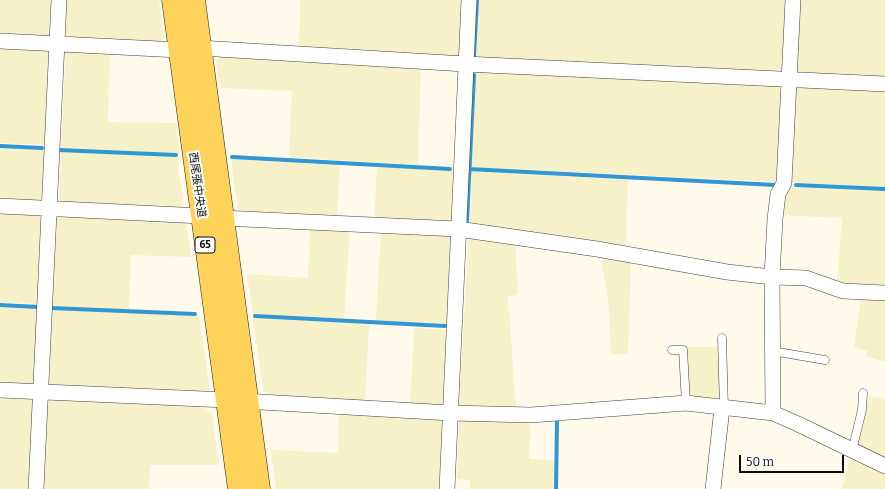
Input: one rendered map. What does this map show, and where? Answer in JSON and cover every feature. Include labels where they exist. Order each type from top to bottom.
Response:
[{"type":"main road","name":"西尾張中央道","points":[[172,0],[190,49]]},
{"type":"main road","name":"西尾張中央道","points":[[194,0],[190,49],[211,217],[237,400],[259,489]]},
{"type":"main road","name":"西尾張中央道","points":[[237,400],[239,489]]},
{"type":"street","points":[[36,489],[59,0]]},
{"type":"street","points":[[447,489],[469,0]]},
{"type":"street","points":[[773,413],[772,277],[778,194],[784,183],[793,0]]},
{"type":"street","points":[[0,41],[190,49],[885,84]]},
{"type":"street","points":[[0,206],[458,229],[598,249],[727,272],[772,277],[806,278],[843,291],[885,293]]},
{"type":"street","points":[[0,390],[237,400],[451,413],[531,415],[686,403],[773,413],[885,466]]},
{"type":"street","points":[[713,489],[723,408]]},
{"type":"lane","points":[[722,338],[723,408]]},
{"type":"lane","points":[[672,350],[683,350],[686,403]]},
{"type":"lane","points":[[772,350],[825,360]]},
{"type":"lane","points":[[852,451],[862,410],[863,393]]},
{"type":"shaded area","points":[[0,0],[55,0],[53,37],[0,37]]},
{"type":"shaded area","points":[[67,0],[159,0],[164,37],[159,45],[65,37]]},
{"type":"shaded area","points":[[300,0],[466,0],[464,54],[458,60],[299,52]]},
{"type":"shaded area","points":[[479,0],[789,0],[786,71],[780,75],[476,60]]},
{"type":"shaded area","points":[[797,0],[885,0],[885,80],[798,76],[793,71]]},
{"type":"shaded area","points":[[0,44],[49,47],[52,52],[49,145],[0,143]]},
{"type":"shaded area","points":[[66,47],[110,50],[108,122],[176,123],[180,153],[61,148]]},
{"type":"shaded area","points":[[222,54],[421,64],[418,165],[289,157],[292,91],[221,88],[216,61]]},
{"type":"shaded area","points":[[476,67],[781,83],[786,88],[780,182],[471,167]]},
{"type":"shaded area","points":[[799,83],[885,88],[885,187],[787,182],[793,89]]},
{"type":"shaded area","points":[[0,148],[48,150],[42,204],[0,202]]},
{"type":"shaded area","points":[[61,151],[177,157],[184,209],[59,205]]},
{"type":"shaded area","points":[[231,159],[340,165],[337,219],[243,214],[238,210]]},
{"type":"shaded area","points":[[377,167],[458,171],[456,219],[449,225],[374,222]]},
{"type":"shaded area","points":[[472,171],[628,180],[626,250],[470,224]]},
{"type":"shaded area","points":[[787,187],[885,191],[885,289],[837,284],[842,218],[780,215]]},
{"type":"shaded area","points":[[0,209],[40,212],[46,217],[41,304],[0,302]]},
{"type":"shaded area","points":[[57,213],[183,219],[186,224],[191,257],[131,255],[129,310],[52,307]]},
{"type":"shaded area","points":[[310,225],[350,227],[344,319],[253,314],[247,274],[308,278]]},
{"type":"shaded area","points":[[381,229],[455,236],[450,324],[376,321]]},
{"type":"shaded area","points":[[469,233],[515,240],[518,295],[508,296],[516,410],[459,406]]},
{"type":"shaded area","points":[[603,254],[631,260],[628,354],[611,354],[609,308],[601,258]]},
{"type":"shaded area","points":[[885,296],[885,362],[866,356],[868,351],[854,347],[861,297]]},
{"type":"shaded area","points":[[0,306],[41,308],[37,383],[32,388],[0,386]]},
{"type":"shaded area","points":[[52,309],[199,316],[210,390],[205,396],[49,389]]},
{"type":"shaded area","points":[[253,318],[369,324],[365,401],[270,396],[263,389]]},
{"type":"shaded area","points":[[414,328],[450,330],[446,402],[442,407],[410,406]]},
{"type":"shaded area","points":[[685,347],[719,347],[721,402],[691,401],[688,395]]},
{"type":"shaded area","points":[[0,394],[31,395],[37,400],[31,489],[0,489]]},
{"type":"shaded area","points":[[868,396],[885,399],[885,462],[857,448]]},
{"type":"shaded area","points":[[48,398],[204,407],[212,414],[219,465],[150,465],[149,489],[44,489]]},
{"type":"shaded area","points":[[339,414],[440,415],[446,422],[443,489],[276,489],[271,450],[338,453]]},
{"type":"shaded area","points":[[459,418],[531,421],[529,459],[554,460],[553,489],[470,489],[470,480],[457,479]]},
{"type":"shaded area","points":[[851,455],[885,471],[885,489],[842,489]]},
{"type":"waterway","points":[[474,56],[477,0]]},
{"type":"waterway","points":[[467,221],[474,75]]},
{"type":"waterway","points":[[0,146],[42,148]]},
{"type":"waterway","points":[[59,150],[176,155]]},
{"type":"waterway","points":[[232,157],[450,169]]},
{"type":"waterway","points":[[469,169],[775,185]]},
{"type":"waterway","points":[[796,185],[885,189]]},
{"type":"waterway","points":[[0,305],[39,307]]},
{"type":"waterway","points":[[51,308],[195,314]]},
{"type":"waterway","points":[[255,316],[445,326]]},
{"type":"waterway","points":[[556,489],[557,420]]}]
